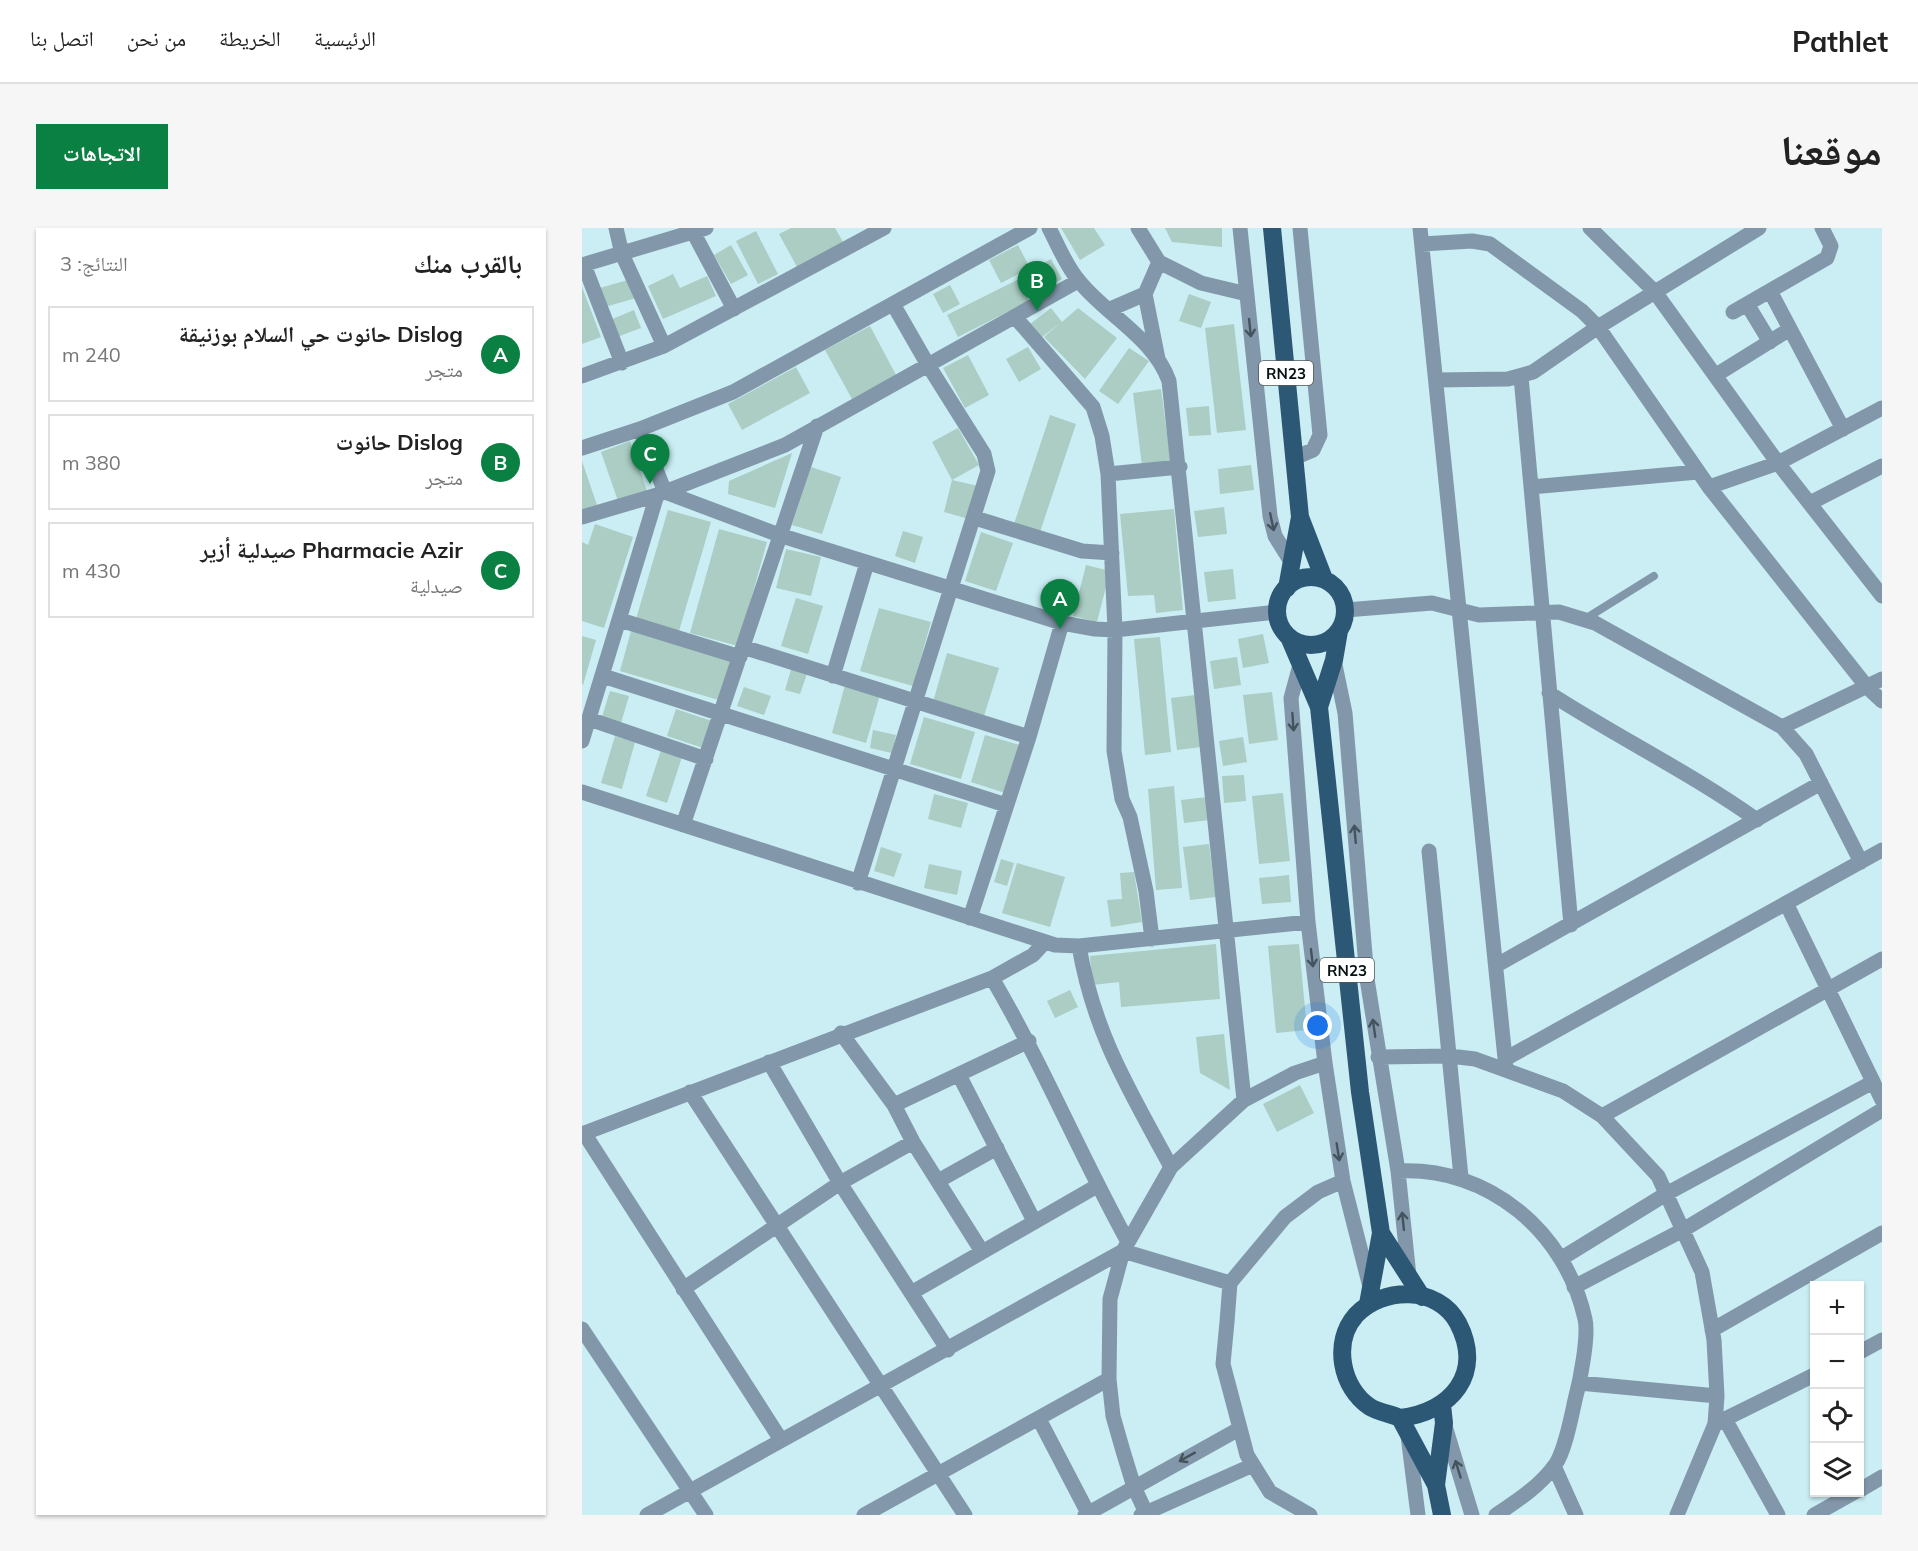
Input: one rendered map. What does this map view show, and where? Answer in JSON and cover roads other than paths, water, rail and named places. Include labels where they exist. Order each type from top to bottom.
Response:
[{"type":"main road","name":"RN23","points":[[1272,228],[1300,518],[1324,579],[1339,591],[1346,610],[1334,660],[1319,707]]},
{"type":"main road","name":"RN23","points":[[1300,518],[1290,560],[1287,588],[1280,599],[1277,612],[1280,626],[1289,637],[1319,707],[1360,1092],[1381,1233],[1369,1296],[1345,1334],[1342,1355],[1344,1374],[1354,1393],[1371,1408],[1404,1425],[1422,1415],[1443,1414],[1465,1370],[1467,1348],[1457,1321],[1442,1305],[1412,1293],[1369,1296]]},
{"type":"main road","points":[[1287,588],[1304,578],[1324,579]]},
{"type":"main road","points":[[1289,637],[1310,645],[1321,644],[1339,632]]},
{"type":"main road","name":"RN23","points":[[1381,1233],[1422,1297]]},
{"type":"main road","points":[[1436,1485],[1443,1414]]},
{"type":"main road","points":[[1404,1425],[1436,1485],[1442,1515]]},
{"type":"street","points":[[616,228],[622,254],[664,346]]},
{"type":"street","points":[[582,376],[664,346],[884,228]]},
{"type":"street","points":[[1048,228],[1078,281],[1158,359]]},
{"type":"street","points":[[1138,228],[1159,262],[1201,283],[1247,294]]},
{"type":"street","points":[[1240,228],[1270,516],[1275,536],[1290,560]]},
{"type":"street","points":[[1294,458],[1312,450],[1320,435],[1300,228]]},
{"type":"street","points":[[1420,228],[1497,965],[1505,1064]]},
{"type":"street","points":[[1590,228],[1655,292],[1778,463],[1882,596]]},
{"type":"street","points":[[1436,380],[1521,377],[1538,369],[1598,327],[1759,228]]},
{"type":"street","points":[[1733,312],[1827,258],[1831,246],[1822,228]]},
{"type":"street","points":[[622,363],[583,265],[697,230],[734,309]]},
{"type":"street","points":[[582,448],[640,429],[733,392],[1023,230]]},
{"type":"street","points":[[1422,244],[1472,241],[1490,244],[1582,311],[1598,327],[1709,487],[1867,687],[1882,701]]},
{"type":"street","points":[[1159,262],[1145,294],[1158,359],[1169,381],[1180,467],[1225,931],[1244,1100]]},
{"type":"street","points":[[582,517],[661,494],[785,445],[1078,281]]},
{"type":"street","points":[[1770,291],[1843,429]]},
{"type":"street","points":[[1108,310],[1145,294]]},
{"type":"street","points":[[858,883],[987,479],[987,463],[893,304]]},
{"type":"street","points":[[1747,304],[1770,342]]},
{"type":"street","points":[[1015,317],[1093,407],[1102,436],[1108,474],[1115,630],[1114,751],[1122,800],[1130,817],[1142,872],[1152,939]]},
{"type":"street","points":[[1716,375],[1790,329]]},
{"type":"street","points":[[1521,377],[1571,925]]},
{"type":"street","points":[[1709,487],[1778,463],[1882,408]]},
{"type":"street","points":[[682,825],[817,426]]},
{"type":"street","points":[[582,741],[661,494],[640,429]]},
{"type":"street","points":[[1810,503],[1882,466]]},
{"type":"street","points":[[1108,474],[1180,467]]},
{"type":"street","points":[[1531,487],[1698,472]]},
{"type":"street","points":[[661,494],[779,535],[1062,623],[1115,630],[1277,612]]},
{"type":"street","points":[[975,518],[1074,549],[1112,553]]},
{"type":"street","points":[[833,676],[867,563]]},
{"type":"street","points":[[1346,610],[1432,603],[1487,616],[1559,612],[1585,619],[1782,727],[1806,754],[1861,862]]},
{"type":"street","points":[[620,620],[833,676],[1029,737]]},
{"type":"street","points":[[970,918],[1029,737],[1062,623]]},
{"type":"street","points":[[1334,660],[1345,713],[1367,979],[1398,1171],[1409,1279]]},
{"type":"street","points":[[1300,665],[1292,698],[1308,922],[1325,1063],[1343,1181],[1369,1296]]},
{"type":"street","points":[[603,676],[1006,805]]},
{"type":"street","points":[[1782,727],[1882,679]]},
{"type":"street","points":[[1549,693],[1757,820]]},
{"type":"street","points":[[589,719],[706,759]]},
{"type":"street","points":[[1497,965],[1821,783]]},
{"type":"street","points":[[582,792],[1044,943],[1079,946],[1308,922]]},
{"type":"street","points":[[1734,804],[1738,830]]},
{"type":"street","points":[[1505,1064],[1882,850]]},
{"type":"street","points":[[1429,851],[1461,1177]]},
{"type":"street","points":[[1786,903],[1882,1100]]},
{"type":"street","points":[[782,1440],[583,1134],[841,1033],[992,978],[1027,960],[1044,943]]},
{"type":"street","points":[[1079,946],[1086,985],[1103,1039],[1171,1167]]},
{"type":"street","points":[[1602,1116],[1882,959]]},
{"type":"street","points":[[992,978],[1029,1041],[1126,1246],[1230,1282]]},
{"type":"street","points":[[841,1033],[894,1105],[913,1142],[981,1250]]},
{"type":"street","points":[[894,1105],[1029,1041]]},
{"type":"street","points":[[1378,1057],[1450,1056],[1505,1064],[1563,1091],[1602,1116],[1658,1176],[1702,1272],[1712,1330],[1720,1423],[1778,1515]]},
{"type":"street","points":[[769,1062],[840,1183],[948,1350]]},
{"type":"street","points":[[1253,1465],[1144,1514],[1113,1416],[1109,1379],[1110,1299],[1126,1246],[1171,1167],[1244,1100],[1295,1073],[1325,1063]]},
{"type":"street","points":[[959,1075],[1035,1221]]},
{"type":"street","points":[[1562,1257],[1666,1194],[1873,1082]]},
{"type":"street","points":[[690,1092],[965,1515]]},
{"type":"street","points":[[1574,1287],[1683,1230],[1882,1110]]},
{"type":"street","points":[[683,1289],[840,1183],[913,1142]]},
{"type":"street","points":[[938,1181],[997,1148]]},
{"type":"street","points":[[1398,1171],[1461,1177],[1531,1219],[1562,1257],[1586,1321],[1579,1383],[1571,1420],[1554,1466],[1523,1498],[1496,1515]]},
{"type":"street","points":[[1310,1515],[1270,1492],[1246,1455],[1223,1364],[1230,1282],[1285,1217],[1318,1192],[1343,1181]]},
{"type":"street","points":[[911,1293],[981,1250],[1097,1186]]},
{"type":"street","points":[[1712,1330],[1882,1233]]},
{"type":"street","points":[[647,1515],[948,1350],[1126,1246]]},
{"type":"street","points":[[582,1329],[587,1347],[706,1515]]},
{"type":"street","points":[[1864,1350],[1882,1340]]},
{"type":"street","points":[[1677,1515],[1720,1423],[1810,1378]]},
{"type":"street","points":[[864,1515],[1109,1379]]},
{"type":"street","points":[[1579,1383],[1717,1396]]},
{"type":"street","points":[[1443,1414],[1472,1515]]},
{"type":"street","points":[[1039,1419],[1086,1514],[1239,1429]]},
{"type":"street","points":[[1404,1425],[1418,1515]]},
{"type":"street","points":[[1554,1466],[1576,1515]]},
{"type":"street","points":[[1864,1488],[1882,1478]]},
{"type":"street","points":[[1814,1515],[1846,1497]]},
{"type":"lane","points":[[1585,619],[1654,576]]},
{"type":"place","name":"Dislog حانوت","points":[[1037,311]]},
{"type":"place","name":"Pharmacie Azir صيدلية أزير","points":[[650,484]]},
{"type":"place","name":"Dislog حانوت حي السلام بوزنيقة","points":[[1060,629]]}]
